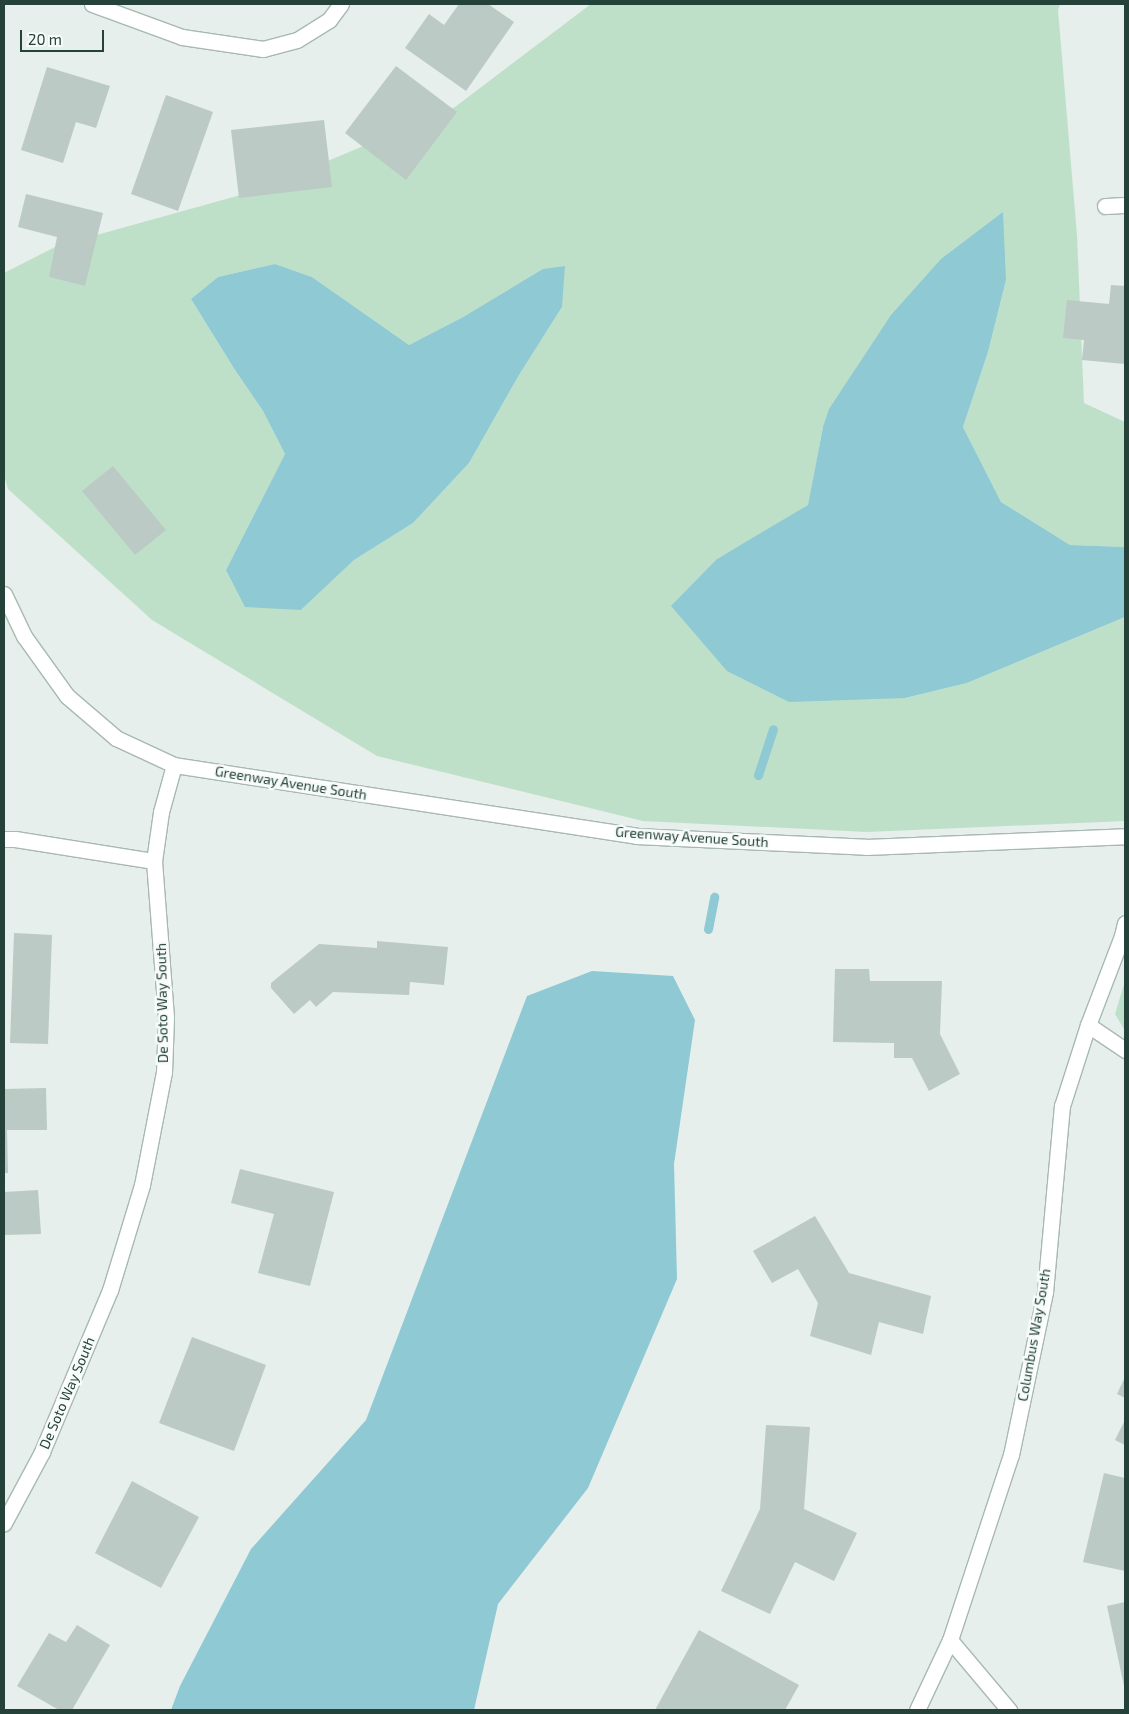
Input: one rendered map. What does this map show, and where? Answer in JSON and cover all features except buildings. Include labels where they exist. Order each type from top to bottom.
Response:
[{"type":"street","points":[[92,4],[182,37],[263,49],[297,40],[329,20],[341,4]]},
{"type":"street","points":[[1105,206],[1125,205]]},
{"type":"street","points":[[4,594],[24,636],[67,696],[116,738],[174,765]]},
{"type":"street","name":"Greenway Avenue South","points":[[174,765],[636,836],[866,847],[1125,836]]},
{"type":"street","name":"De Soto Way South","points":[[5,1520],[42,1452],[110,1290],[142,1185],[164,1072],[166,1018],[154,861],[161,812],[174,765]]},
{"type":"street","points":[[4,839],[15,839],[154,861]]},
{"type":"street","name":"Columbus Way South","points":[[917,1710],[950,1640],[1011,1455],[1045,1292],[1062,1106],[1088,1025],[1122,936],[1125,923]]},
{"type":"street","points":[[1088,1025],[1125,1050]]},
{"type":"street","points":[[950,1640],[1009,1710]]},
{"type":"green space","points":[[591,4],[1060,4],[1058,10],[1077,235],[1084,403],[1125,422],[1125,547],[1070,545],[1001,502],[963,427],[988,352],[1006,280],[823,427],[808,506],[717,559],[905,698],[967,683],[1125,617],[1125,821],[867,832],[643,821],[377,756],[152,620],[8,489],[4,475],[4,273],[57,246],[262,189],[455,107]],"holes":[[[275,264],[312,277],[409,345],[465,316],[562,307],[519,375],[469,463],[413,523],[354,560],[301,610],[226,570],[285,454],[263,411],[191,299],[218,277]]]},
{"type":"green space","points":[[1125,981],[1125,1031],[1115,1014]]},
{"type":"water","points":[[1003,212],[1006,280],[988,352],[963,427],[1001,502],[1070,545],[1125,547],[1125,617],[967,683],[905,698],[789,702],[727,671],[671,606],[717,559],[808,505],[823,427],[829,409],[891,315],[941,259]]},
{"type":"water","points":[[275,264],[312,277],[409,345],[465,316],[543,269],[565,266],[562,307],[519,375],[469,463],[413,523],[354,560],[301,610],[245,607],[226,570],[285,454],[263,411],[191,299],[218,277]]},
{"type":"water","points":[[592,971],[673,976],[695,1020],[674,1164],[677,1279],[588,1488],[498,1604],[474,1710],[171,1710],[180,1686],[251,1549],[366,1420],[527,996]]},
{"type":"waterway","points":[[758,775],[773,729]]},
{"type":"waterway","points":[[708,929],[714,897]]}]
